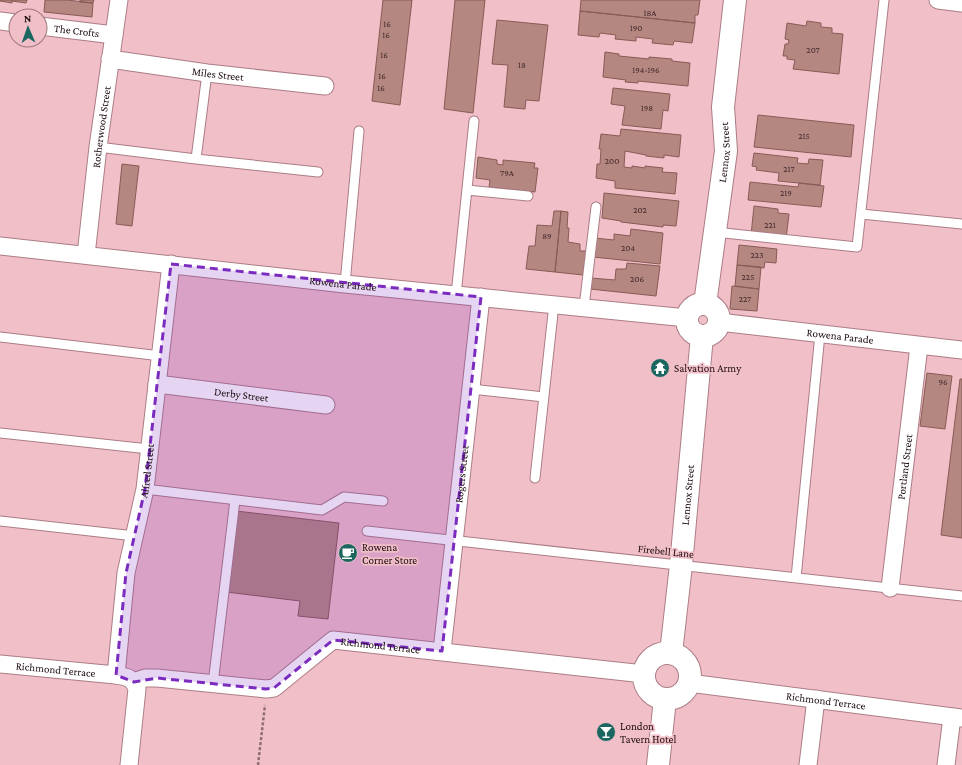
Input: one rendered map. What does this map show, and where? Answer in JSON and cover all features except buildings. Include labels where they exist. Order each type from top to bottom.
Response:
[{"type":"street","name":"Rotherwood Street","points":[[86,254],[98,147],[119,0]]},
{"type":"street","name":"Lennox Street","points":[[705,304],[726,151],[723,107],[735,0]]},
{"type":"street","points":[[938,0],[962,3]]},
{"type":"street","name":"The Crofts","points":[[48,27],[114,35]]},
{"type":"street","name":"Miles Street","points":[[110,59],[325,86]]},
{"type":"street","name":"Rowena Parade","points":[[0,246],[86,254],[345,284],[687,318]]},
{"type":"street","name":"Alfred Street","points":[[116,675],[126,573],[145,488],[171,264]]},
{"type":"street","name":"Rogers Street","points":[[442,651],[481,297]]},
{"type":"street","points":[[705,304],[710,305],[717,312],[719,322],[715,331],[711,334],[702,336],[692,332],[687,323],[687,318],[695,306],[705,304]]},
{"type":"street","name":"Rowena Parade","points":[[719,322],[962,350]]},
{"type":"street","name":"Lennox Street","points":[[671,654],[681,565],[702,336]]},
{"type":"street","name":"Portland Street","points":[[890,588],[919,346]]},
{"type":"street","name":"Derby Street","points":[[157,384],[326,405]]},
{"type":"street","name":"Richmond Terrace","points":[[266,689],[274,688],[333,640],[644,674]]},
{"type":"street","points":[[671,654],[677,655],[687,664],[691,676],[686,691],[673,699],[665,699],[658,698],[652,694],[647,688],[644,674],[646,667],[656,656],[671,654]]},
{"type":"street","name":"Richmond Terrace","points":[[0,664],[116,675],[128,677],[136,686]]},
{"type":"street","points":[[129,765],[136,686],[146,678],[266,689]]},
{"type":"street","name":"Richmond Terrace","points":[[689,683],[957,718]]},
{"type":"street","points":[[658,765],[665,699]]},
{"type":"street","points":[[808,765],[816,699]]},
{"type":"street","points":[[946,765],[957,718]]},
{"type":"lane","points":[[715,232],[857,247],[884,0]]},
{"type":"lane","points":[[196,159],[207,72]]},
{"type":"lane","points":[[456,295],[474,121]]},
{"type":"lane","points":[[345,284],[359,131]]},
{"type":"lane","points":[[98,147],[318,172]]},
{"type":"lane","points":[[467,190],[528,196]]},
{"type":"lane","points":[[584,307],[596,207]]},
{"type":"lane","points":[[861,214],[962,224]]},
{"type":"lane","points":[[535,478],[554,304]]},
{"type":"lane","points":[[796,578],[820,334]]},
{"type":"lane","points":[[0,337],[161,356]]},
{"type":"lane","points":[[471,389],[544,397]]},
{"type":"lane","points":[[0,433],[149,449]]},
{"type":"lane","points":[[145,488],[322,510],[344,497],[383,501]]},
{"type":"lane","points":[[213,684],[235,500]]},
{"type":"lane","points":[[0,521],[135,536]]},
{"type":"lane","name":"Firebell Lane","points":[[367,531],[962,596]]},
{"type":"path","points":[[258,765],[266,689]]},
{"type":"highlighted area","points":[[171,264],[481,297],[442,651],[333,640],[274,688],[266,689],[157,678],[134,682],[116,675],[126,573],[145,489]]},
{"type":"place","name":"Salvation Army","points":[[660,368]]},
{"type":"place","name":"Rowena Corner Store","points":[[348,553]]},
{"type":"place","name":"London Tavern Hotel","points":[[606,732]]}]
